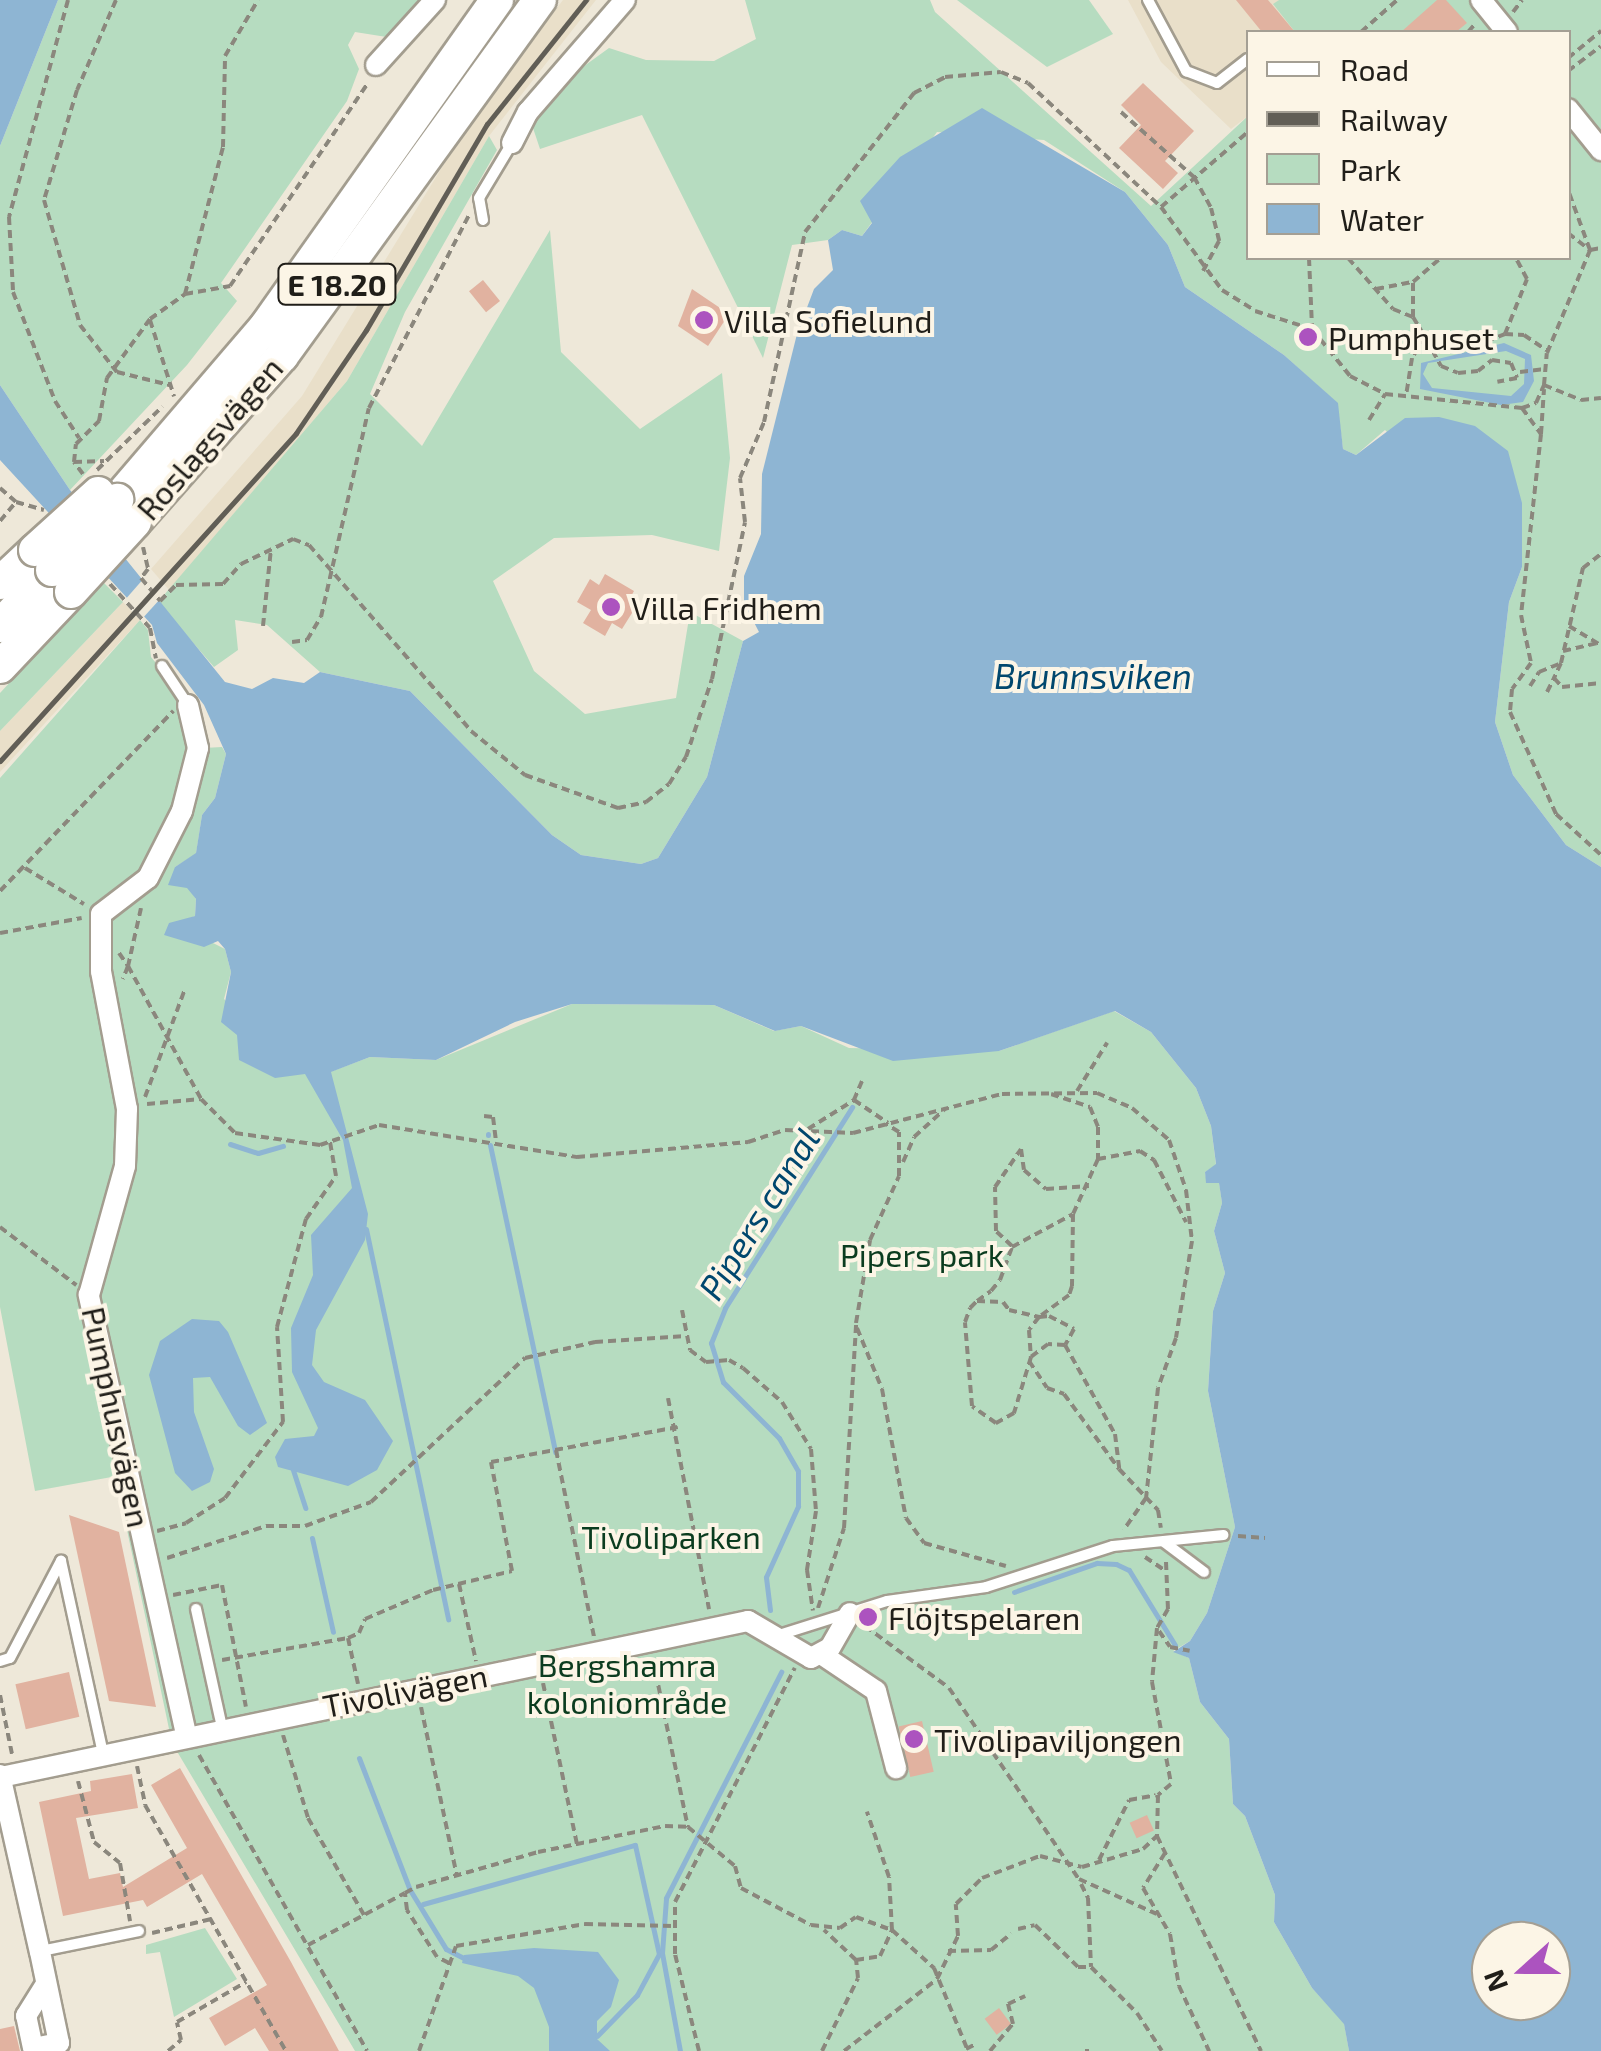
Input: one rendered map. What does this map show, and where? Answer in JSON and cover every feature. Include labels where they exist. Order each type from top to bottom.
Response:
[{"type":"main road","name":"Roslagsvägen","points":[[0,667],[53,571],[111,489],[165,445],[334,235],[497,0]]},
{"type":"main road","name":"Roslagsvägen","points":[[111,489],[282,356],[540,0]]},
{"type":"main road","name":"Roslagsvägen","points":[[0,626],[53,571]]},
{"type":"main road","points":[[0,582],[53,571]]},
{"type":"street","points":[[376,65],[434,0]]},
{"type":"street","points":[[512,143],[528,112],[625,0]]},
{"type":"street","points":[[1481,0],[1505,30]]},
{"type":"street","points":[[1571,113],[1601,150]]},
{"type":"street","points":[[101,914],[148,878],[197,770],[197,730],[188,705]]},
{"type":"street","name":"Pumphusvägen","points":[[101,914],[101,971],[126,1080],[127,1120],[125,1166],[90,1295],[186,1734]]},
{"type":"street","points":[[827,1659],[850,1613]]},
{"type":"street","name":"Tivolivägen","points":[[0,1776],[186,1734],[748,1621],[778,1635]]},
{"type":"street","points":[[778,1635],[800,1656],[827,1659],[876,1691],[896,1768]]},
{"type":"street","points":[[0,1776],[46,1984]]},
{"type":"lane","points":[[1148,0],[1186,71],[1217,82],[1246,61]]},
{"type":"lane","points":[[482,220],[479,198],[512,143]]},
{"type":"lane","points":[[162,666],[188,705]]},
{"type":"lane","points":[[778,1635],[850,1613],[1036,1570],[1113,1546],[1224,1535]]},
{"type":"lane","points":[[1164,1542],[1204,1572]]},
{"type":"lane","points":[[0,1661],[10,1658],[62,1561],[103,1752]]},
{"type":"lane","points":[[196,1609],[222,1727]]},
{"type":"lane","points":[[40,1952],[135,1931]]},
{"type":"path","points":[[68,0],[9,217],[13,292],[55,401],[79,438]]},
{"type":"path","points":[[116,0],[78,90],[44,200],[80,325],[117,372],[169,385]]},
{"type":"path","points":[[185,294],[198,222],[223,146],[225,56],[258,0]]},
{"type":"path","points":[[1363,30],[1397,0]]},
{"type":"path","points":[[1571,56],[1601,32]]},
{"type":"path","points":[[1571,69],[1601,46]]},
{"type":"path","points":[[150,319],[174,396],[111,489],[74,462],[79,438],[98,421],[105,382],[117,372],[150,319],[185,294],[230,286],[363,96],[376,65]]},
{"type":"path","points":[[148,568],[141,578],[160,602],[176,584],[224,584],[241,564],[293,538],[328,567],[471,732],[524,776],[618,808],[646,802],[669,784],[686,757],[712,679],[745,522],[740,478],[764,422],[804,232],[914,94],[945,76],[982,72],[1028,83],[1161,207],[1203,271],[1254,311],[1312,329],[1350,376],[1384,394],[1522,408],[1536,403],[1544,384]]},
{"type":"path","points":[[1121,112],[1194,177],[1219,242],[1203,271]]},
{"type":"path","points":[[1161,207],[1246,134]]},
{"type":"path","points":[[292,642],[308,640],[321,617],[328,567],[369,408],[479,198]]},
{"type":"path","points":[[1571,198],[1590,250],[1547,353],[1521,615],[1531,663],[1512,689],[1510,712],[1556,814],[1601,856]]},
{"type":"path","points":[[1571,235],[1590,250],[1601,248]]},
{"type":"path","points":[[1309,260],[1312,329]]},
{"type":"path","points":[[1350,260],[1392,309],[1413,316]]},
{"type":"path","points":[[1376,288],[1413,282],[1439,260]]},
{"type":"path","points":[[1505,334],[1527,279],[1517,260]]},
{"type":"path","points":[[1413,282],[1413,316],[1441,366],[1478,371],[1492,360],[1511,362],[1518,372]]},
{"type":"path","points":[[1425,337],[1474,346],[1505,334],[1544,344],[1547,353]]},
{"type":"path","points":[[1406,394],[1412,358],[1425,337]]},
{"type":"path","points":[[1497,382],[1509,383],[1518,372],[1545,369]]},
{"type":"path","points":[[1544,384],[1580,400],[1601,398]]},
{"type":"path","points":[[1369,420],[1384,394]]},
{"type":"path","points":[[1522,408],[1541,434]]},
{"type":"path","points":[[0,488],[16,502],[39,508]]},
{"type":"path","points":[[0,521],[16,502]]},
{"type":"path","points":[[263,626],[271,549]]},
{"type":"path","points":[[1547,692],[1560,663],[1583,568],[1601,554]]},
{"type":"path","points":[[1569,626],[1599,644]]},
{"type":"path","points":[[1563,650],[1599,644]]},
{"type":"path","points":[[1530,686],[1539,672],[1560,663]]},
{"type":"path","points":[[1554,678],[1562,687],[1601,684]]},
{"type":"path","points":[[0,891],[166,714],[188,705]]},
{"type":"path","points":[[25,868],[101,914]]},
{"type":"path","points":[[148,878],[128,966],[201,1099],[235,1134],[332,1140],[358,1128],[379,1125],[577,1157],[748,1142],[807,1130],[854,1100],[862,1080]]},
{"type":"path","points":[[0,932],[101,914]]},
{"type":"path","points":[[185,989],[142,1105],[201,1099]]},
{"type":"path","points":[[1077,1091],[1108,1044]]},
{"type":"path","points":[[807,1130],[835,1136],[950,1106],[1077,1091],[1132,1108],[1161,1130],[1179,1164],[1192,1241],[1176,1338],[1158,1388],[1146,1498],[1113,1546]]},
{"type":"path","points":[[1044,1092],[1090,1108],[1098,1159],[1090,1186],[1073,1214],[1072,1286],[1029,1330],[1030,1359],[1014,1413],[996,1422],[980,1416],[972,1406],[963,1340],[977,1301],[1000,1280],[1012,1246],[1073,1214]]},
{"type":"path","points":[[854,1100],[900,1132],[900,1168]]},
{"type":"path","points":[[812,1626],[844,1528],[856,1323],[870,1240],[914,1137],[950,1106]]},
{"type":"path","points":[[484,1116],[493,1117],[496,1141]]},
{"type":"path","points":[[142,1534],[186,1522],[225,1498],[283,1422],[286,1405],[275,1340],[306,1219],[336,1176],[332,1140]]},
{"type":"path","points":[[1012,1246],[996,1230],[994,1187],[1021,1149],[1024,1170],[1046,1188],[1090,1186]]},
{"type":"path","points":[[1098,1159],[1140,1151],[1154,1160],[1178,1216],[1188,1224]]},
{"type":"path","points":[[0,1227],[90,1295]]},
{"type":"path","points":[[298,1260],[306,1262]]},
{"type":"path","points":[[977,1301],[1003,1302],[1009,1310],[1074,1329],[1065,1346]]},
{"type":"path","points":[[682,1310],[690,1350],[706,1362],[738,1364],[782,1402],[811,1449],[816,1512],[807,1588],[808,1607],[816,1614]]},
{"type":"path","points":[[856,1323],[882,1389],[906,1518],[924,1542],[969,1560],[1036,1570]]},
{"type":"path","points":[[148,1565],[266,1526],[305,1526],[371,1502],[525,1358],[595,1342],[686,1336]]},
{"type":"path","points":[[1030,1359],[1048,1344],[1065,1346]]},
{"type":"path","points":[[1065,1346],[1115,1434],[1119,1469]]},
{"type":"path","points":[[1030,1359],[1047,1388],[1064,1394],[1119,1469],[1158,1510],[1164,1542],[1168,1610],[1158,1628],[1152,1682],[1171,1784],[1158,1795],[1129,1800],[1099,1860]]},
{"type":"path","points":[[668,1398],[678,1427],[674,1441],[714,1628]]},
{"type":"path","points":[[208,1662],[348,1638],[359,1633],[366,1619],[442,1588],[512,1571],[491,1462],[678,1427]]},
{"type":"path","points":[[554,1450],[597,1652]]},
{"type":"path","points":[[1224,1535],[1264,1538]]},
{"type":"path","points":[[1129,1546],[1167,1572]]},
{"type":"path","points":[[156,1598],[222,1584],[249,1721]]},
{"type":"path","points":[[459,1584],[479,1675]]},
{"type":"path","points":[[850,1613],[949,1688],[1088,1898],[1091,1967],[1137,2014],[1162,2051]]},
{"type":"path","points":[[1158,1628],[1170,1648],[1190,1651]]},
{"type":"path","points":[[348,1638],[361,1699]]},
{"type":"path","points":[[649,1641],[688,1828],[704,1847],[734,1866],[741,1888],[824,1930],[856,1960],[872,1962],[892,1943],[892,1930],[889,1878],[867,1812]]},
{"type":"path","points":[[699,2051],[672,1926],[674,1902],[800,1656]]},
{"type":"path","points":[[539,1663],[578,1846]]},
{"type":"path","points":[[417,1688],[457,1876]]},
{"type":"path","points":[[279,1715],[308,1818],[364,1916]]},
{"type":"path","points":[[186,1734],[367,2051]]},
{"type":"path","points":[[133,1746],[144,1805],[286,2051]]},
{"type":"path","points":[[44,1766],[53,1778],[78,1782],[94,1842],[120,1863],[135,1931],[210,1919]]},
{"type":"path","points":[[1158,1795],[1157,1836],[1261,2051]]},
{"type":"path","points":[[307,1946],[409,1891],[457,1876],[666,1826],[688,1828]]},
{"type":"path","points":[[844,2051],[937,1979],[958,1936],[956,1904],[982,1878],[1040,1856],[1069,1867],[1099,1860],[1143,1849],[1157,1836]]},
{"type":"path","points":[[1165,1853],[1143,1883],[1170,1934],[1179,1986],[1210,2051]]},
{"type":"path","points":[[1078,1880],[1157,1914]]},
{"type":"path","points":[[409,1891],[416,1926],[437,1958],[449,1964]]},
{"type":"path","points":[[824,1930],[856,1917],[892,1930],[937,1979],[967,2050],[976,2044]]},
{"type":"path","points":[[420,2051],[456,1946],[557,1927],[639,1922],[672,1926]]},
{"type":"path","points":[[1018,1929],[1035,1925],[1078,1968],[1091,1967]]},
{"type":"path","points":[[948,1951],[991,1950],[1011,1934]]},
{"type":"path","points":[[822,2051],[858,1978],[856,1960]]},
{"type":"path","points":[[168,2051],[181,2040],[177,2022],[246,1982]]},
{"type":"path","points":[[990,2051],[1013,2024],[1008,2004],[1025,1996]]},
{"type":"shaded area","points":[[563,0],[596,0],[489,136],[347,381],[169,590],[151,569],[302,396],[474,115]]},
{"type":"shaded area","points":[[1128,0],[1279,0],[1274,5],[1293,30],[1246,30],[1246,118],[1231,129],[1161,62]]},
{"type":"shaded area","points":[[123,602],[140,620],[0,772],[0,731]]},
{"type":"green space","points":[[58,0],[423,0],[393,38],[355,32],[348,45],[359,69],[347,101],[221,283],[237,301],[187,365],[70,490],[0,385],[0,146]]},
{"type":"green space","points":[[745,0],[930,0],[935,12],[1151,206],[1246,118],[1246,260],[1571,260],[1571,30],[1293,30],[1273,4],[1279,0],[1601,0],[1601,867],[1566,845],[1513,775],[1495,722],[1509,602],[1522,567],[1385,430],[1356,455],[1343,449],[1337,403],[1284,355],[1185,287],[1168,245],[1125,192],[1044,140],[937,132],[862,236],[842,230],[828,240],[792,245],[763,358],[642,115],[540,149],[531,122],[562,82],[609,48],[646,60],[714,61],[756,39]]},
{"type":"green space","points":[[957,0],[1089,0],[1113,34],[1047,67]]},
{"type":"green space","points":[[489,136],[497,150],[405,312],[370,394],[422,446],[550,230],[561,352],[640,429],[722,373],[730,458],[719,551],[652,535],[554,538],[493,581],[534,671],[585,714],[676,698],[690,612],[743,641],[707,777],[658,858],[641,864],[581,855],[552,835],[410,691],[320,672],[267,625],[235,620],[238,650],[214,667],[158,602],[347,381]]},
{"type":"green space","points":[[103,582],[123,602],[0,731],[0,693]]},
{"type":"green space","name":"Tivoliparken","points":[[140,620],[148,630],[151,657],[160,668],[165,663],[198,710],[204,748],[222,747],[226,754],[215,798],[202,815],[196,854],[175,867],[196,899],[195,916],[175,924],[225,949],[231,972],[224,999],[305,1073],[330,1072],[370,1057],[436,1060],[572,1004],[714,1005],[774,1031],[801,1026],[849,1048],[999,1051],[1114,1011],[1151,1032],[1196,1088],[1211,1126],[1216,1165],[1205,1172],[1207,1183],[1219,1182],[1222,1203],[1214,1231],[1225,1273],[1213,1311],[1208,1391],[1235,1527],[1207,1613],[1190,1641],[1173,1651],[1189,1658],[1200,1702],[1229,1739],[1233,1804],[1245,1816],[1275,1895],[1274,1922],[1312,1988],[1344,2023],[1349,2051],[355,2051],[172,1743],[123,1511],[139,1531],[128,1474],[35,1491],[0,1307],[0,778]]},
{"type":"green space","points":[[205,1928],[237,1979],[174,2017],[160,1952],[146,1954],[146,1945]]},
{"type":"water","points":[[0,0],[58,0],[0,146]]},
{"type":"water","name":"Brunnsviken","points":[[982,108],[1125,192],[1168,245],[1185,287],[1284,355],[1338,403],[1343,449],[1356,455],[1405,418],[1439,417],[1475,426],[1508,451],[1522,503],[1522,567],[1509,602],[1495,722],[1513,775],[1566,845],[1601,867],[1601,2051],[1349,2051],[1344,2024],[1312,1988],[1274,1922],[1275,1895],[1245,1816],[1233,1804],[1229,1739],[1200,1702],[1189,1658],[1173,1652],[1190,1641],[1207,1613],[1235,1527],[1208,1391],[1213,1311],[1225,1273],[1214,1231],[1222,1203],[1219,1183],[1206,1183],[1205,1172],[1216,1164],[1211,1126],[1196,1088],[1151,1032],[1115,1011],[999,1051],[893,1061],[801,1026],[775,1031],[714,1005],[572,1004],[515,1022],[436,1060],[370,1057],[331,1072],[368,1214],[365,1240],[316,1330],[312,1365],[324,1382],[365,1400],[393,1441],[377,1470],[348,1486],[278,1467],[275,1457],[285,1439],[314,1436],[318,1428],[292,1372],[291,1328],[313,1275],[311,1235],[352,1188],[343,1140],[305,1074],[275,1078],[239,1060],[237,1035],[221,1022],[231,972],[225,949],[218,941],[204,947],[164,935],[169,923],[195,916],[196,899],[187,888],[168,885],[175,867],[196,853],[202,815],[215,798],[226,754],[204,705],[157,643],[152,625],[0,460],[0,385],[70,490],[225,682],[252,689],[273,678],[304,683],[320,672],[410,691],[552,835],[581,855],[641,864],[658,858],[707,777],[743,641],[759,632],[744,603],[744,576],[761,534],[762,474],[797,334],[814,289],[833,270],[828,240],[842,230],[862,236],[872,223],[860,201],[900,157]]},
{"type":"water","points":[[1504,343],[1531,355],[1534,381],[1523,402],[1501,405],[1420,389],[1421,363]],"holes":[[[1506,351],[1525,359],[1524,384],[1511,396],[1432,388],[1423,374],[1428,363]]]},
{"type":"water","points":[[192,1319],[219,1321],[228,1332],[267,1423],[250,1435],[238,1426],[210,1377],[193,1378],[194,1412],[214,1469],[210,1482],[192,1491],[175,1473],[149,1375],[160,1341]]},
{"type":"water","points":[[534,1948],[598,1952],[619,1980],[611,2007],[597,2021],[597,2039],[610,2051],[549,2051],[549,2027],[534,1988],[518,1976],[462,1963],[464,1955]]},
{"type":"pier","points":[[145,577],[161,598],[141,620],[124,601]]},
{"type":"building","points":[[1236,0],[1268,0],[1293,30],[1260,30]]},
{"type":"building","points":[[1437,0],[1446,0],[1467,23],[1458,30],[1403,30]]},
{"type":"building","points":[[1143,83],[1194,131],[1165,161],[1178,173],[1163,189],[1119,148],[1141,125],[1121,105]]},
{"type":"building","points":[[483,280],[500,301],[486,312],[469,291]]},
{"type":"building","name":"Villa Sofielund","points":[[692,289],[729,314],[708,346],[678,326]]},
{"type":"building","name":"Villa Fridhem","points":[[605,574],[634,591],[629,600],[637,605],[622,629],[612,623],[605,636],[583,623],[591,610],[577,602],[590,579],[599,585]]},
{"type":"building","points":[[69,1515],[119,1532],[156,1707],[109,1701]]},
{"type":"building","points":[[69,1672],[79,1717],[26,1729],[15,1684]]},
{"type":"building","points":[[922,1721],[934,1772],[910,1777],[899,1726]]},
{"type":"building","points":[[180,1768],[339,2051],[269,2051],[255,2028],[225,2046],[209,2018],[267,1985],[202,1874],[147,1907],[143,1900],[63,1916],[39,1802],[91,1791],[90,1781],[132,1774],[138,1808],[76,1818],[89,1879],[120,1873],[123,1887],[187,1848],[151,1785]]},
{"type":"building","points":[[1147,1815],[1154,1831],[1137,1838],[1130,1823]]},
{"type":"building","points":[[999,2008],[1011,2024],[997,2035],[985,2019]]},
{"type":"building","points":[[14,2026],[20,2051],[0,2051],[0,2029]]},
{"type":"waterway","name":"Pipers canal","points":[[770,1610],[766,1577],[798,1506],[798,1471],[779,1438],[723,1382],[711,1343],[725,1308],[852,1107]]},
{"type":"waterway","points":[[230,1144],[258,1153],[283,1146]]},
{"type":"waterway","points":[[490,1145],[555,1452]]},
{"type":"waterway","points":[[366,1229],[448,1619]]},
{"type":"waterway","points":[[293,1470],[305,1508]]},
{"type":"waterway","points":[[312,1538],[333,1632]]},
{"type":"waterway","points":[[1014,1592],[1097,1563],[1116,1564],[1129,1570],[1175,1645]]},
{"type":"waterway","name":"Pipers canal","points":[[680,2051],[662,1953],[666,1898],[781,1672]]},
{"type":"waterway","points":[[359,1758],[410,1890],[446,1949],[466,1959]]},
{"type":"waterway","points":[[423,1904],[635,1845],[659,1954],[637,1995],[597,2036]]},
{"type":"railway","points":[[0,761],[296,433],[366,330],[487,124],[586,0]]},
{"type":"place","name":"Villa Sofielund","points":[[704,320]]},
{"type":"place","name":"Pumphuset","points":[[1308,337]]},
{"type":"place","name":"Villa Fridhem","points":[[611,607]]},
{"type":"place","name":"Flöjtspelaren","points":[[868,1617]]},
{"type":"place","name":"Tivolipaviljongen","points":[[914,1739]]},
{"type":"park label","name":"Pipers park","points":[[922,1254]]},
{"type":"park label","name":"Bergshamra koloniområde","points":[[627,1684]]}]
